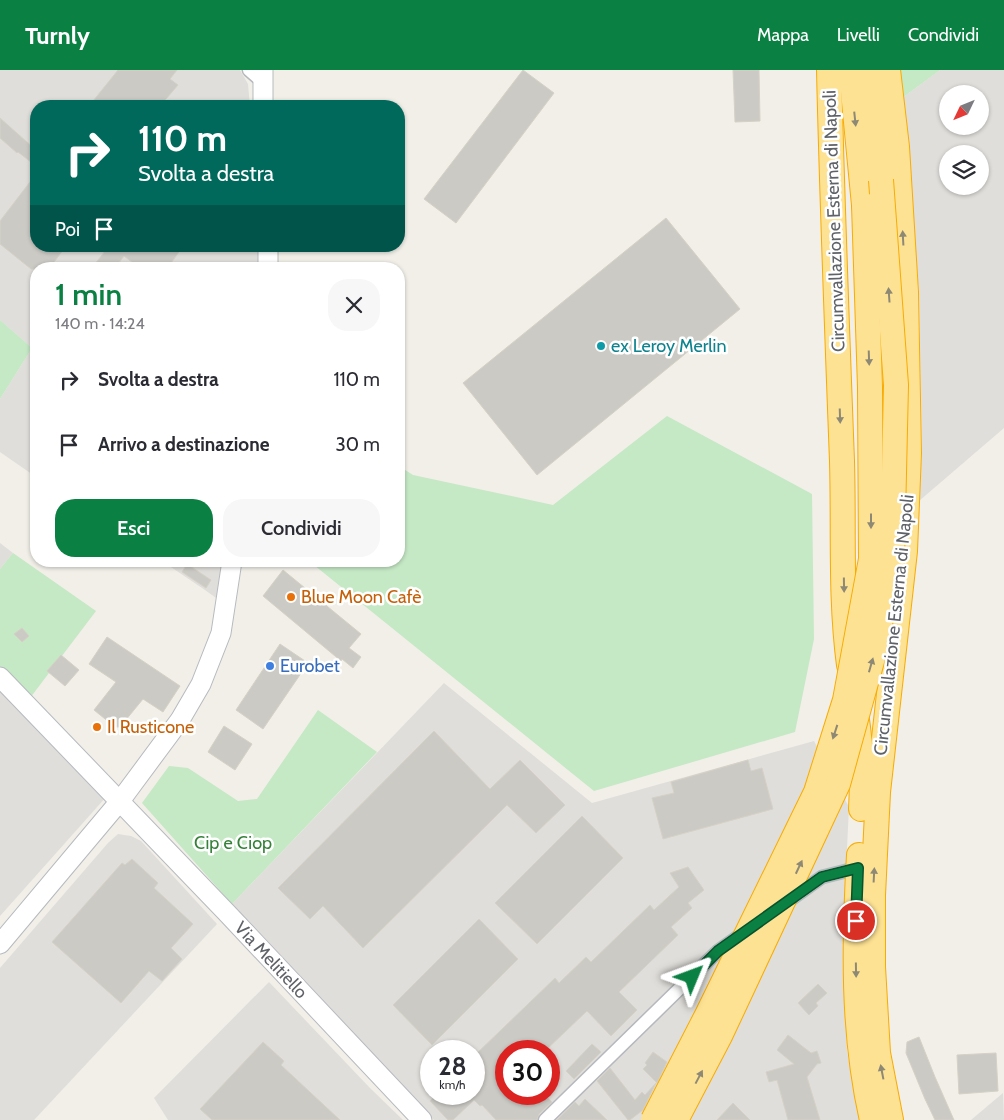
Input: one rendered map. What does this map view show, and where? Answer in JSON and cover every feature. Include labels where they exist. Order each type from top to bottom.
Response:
[{"type":"highway","name":"Circumvallazione Esterna di Napoli","points":[[829,70],[843,501],[844,625],[848,664],[861,745],[862,782],[855,901],[857,1017],[865,1090],[872,1120]]},
{"type":"highway","points":[[653,1120],[707,1015],[816,792],[845,700],[871,559],[870,387],[864,205],[851,70]]},
{"type":"highway","points":[[676,1120],[720,1036],[838,784],[875,650],[892,561],[896,385],[881,180],[868,70]]},
{"type":"highway","name":"Circumvallazione Esterna di Napoli","points":[[888,70],[897,147],[905,283],[909,453],[905,552],[878,792],[872,896],[873,967],[878,1053],[891,1120]]},
{"type":"street","points":[[258,74],[262,100]]},
{"type":"street","points":[[0,944],[120,801],[180,720],[201,684],[221,633],[231,567]]},
{"type":"street","name":"Via Melitiello","points":[[0,677],[422,1120]]},
{"type":"street","points":[[545,1120],[718,951],[822,877],[858,868]]},
{"type":"shaded area","points":[[0,70],[240,70],[248,84],[249,100],[30,100],[30,252],[259,252],[259,262],[30,262],[30,346],[0,320]]},
{"type":"shaded area","points":[[940,70],[1004,70],[1004,428],[919,501],[922,448],[919,290],[898,101]]},
{"type":"shaded area","points":[[30,351],[30,473],[0,452],[0,399]]},
{"type":"shaded area","points":[[0,543],[13,553],[0,569]]},
{"type":"shaded area","points":[[171,567],[224,567],[219,600]]},
{"type":"shaded area","points":[[444,683],[592,803],[814,741],[849,807],[843,930],[847,1051],[860,1120],[434,1120],[232,904]]},
{"type":"shaded area","points":[[0,687],[106,797],[0,916]]},
{"type":"shaded area","points":[[118,834],[131,836],[141,841],[217,924],[34,1120],[0,1120],[0,968],[108,843]]},
{"type":"shaded area","points":[[269,982],[403,1120],[168,1120],[154,1098]]},
{"type":"shaded area","points":[[1003,1093],[1004,1120],[971,1120]]},
{"type":"green space","points":[[895,70],[940,70],[898,101]]},
{"type":"green space","points":[[0,320],[30,346],[30,351],[0,399]]},
{"type":"green space","points":[[667,416],[812,494],[814,639],[795,732],[594,791],[316,567],[405,567],[405,470],[413,475],[553,505]]},
{"type":"green space","points":[[13,553],[30,565],[30,567],[33,567],[96,611],[30,698],[0,667],[0,569]]},
{"type":"green space","name":"Cip e Ciop","points":[[318,710],[377,752],[232,904],[142,803],[169,766],[188,768],[238,801],[257,799]]},
{"type":"building","points":[[118,70],[177,70],[170,79],[178,85],[165,100],[94,100]]},
{"type":"building","points":[[523,70],[554,93],[456,223],[424,199]]},
{"type":"building","points":[[733,70],[759,70],[760,121],[735,122]]},
{"type":"building","points":[[0,118],[30,145],[30,161],[17,153],[0,138]]},
{"type":"building","points":[[30,182],[30,252],[62,252],[54,262],[30,262],[30,268],[0,244],[0,221]]},
{"type":"building","name":"ex Leroy Merlin","points":[[666,218],[740,309],[537,475],[463,383]]},
{"type":"building","points":[[104,252],[179,252],[172,262],[132,262],[124,256],[119,262],[96,262]]},
{"type":"building","points":[[185,567],[192,567],[211,580],[206,588],[182,572]]},
{"type":"building","points":[[283,570],[361,634],[349,648],[361,657],[353,668],[342,659],[341,661],[263,596]]},
{"type":"building","points":[[22,628],[29,636],[22,642],[14,634]]},
{"type":"building","points":[[107,637],[180,686],[163,712],[143,699],[120,727],[115,727],[94,710],[116,682],[89,664]]},
{"type":"building","points":[[280,644],[308,663],[263,729],[236,710]]},
{"type":"building","points":[[61,655],[79,670],[65,686],[47,671]]},
{"type":"building","points":[[224,726],[252,744],[235,770],[208,752]]},
{"type":"building","points":[[434,731],[490,789],[520,760],[565,805],[536,833],[507,805],[363,948],[323,906],[310,919],[278,888]]},
{"type":"building","points":[[748,760],[751,771],[762,768],[773,809],[663,839],[652,798],[674,793],[671,782]]},
{"type":"building","points":[[582,816],[623,858],[537,944],[495,903]]},
{"type":"building","points":[[132,859],[158,883],[154,888],[193,924],[171,948],[182,959],[162,981],[149,971],[121,1003],[52,942],[122,863],[125,865]]},
{"type":"building","points":[[688,867],[704,890],[688,903],[692,908],[671,927],[678,935],[619,992],[637,1010],[611,1036],[587,1011],[557,1040],[495,1040],[495,1105],[549,1105],[539,1114],[537,1120],[496,1120],[482,1105],[485,1105],[485,1045],[555,978],[559,983],[586,957],[591,962],[650,905],[654,910],[679,887],[670,873]]},
{"type":"building","points":[[479,919],[518,959],[437,1040],[427,1040],[393,1005]]},
{"type":"building","points":[[818,984],[827,993],[816,1003],[818,1006],[809,1015],[798,1003]]},
{"type":"building","points":[[788,1035],[811,1053],[817,1051],[821,1063],[817,1064],[807,1077],[820,1120],[788,1120],[777,1080],[769,1082],[766,1072],[794,1064],[777,1050]]},
{"type":"building","points":[[919,1037],[954,1120],[935,1120],[925,1099],[906,1053],[907,1042]]},
{"type":"building","points":[[263,1042],[284,1061],[281,1065],[340,1120],[212,1120],[200,1109]]},
{"type":"building","points":[[592,1044],[601,1052],[574,1079],[566,1071]]},
{"type":"building","points":[[653,1052],[667,1062],[657,1083],[643,1069]]},
{"type":"building","points":[[996,1053],[998,1091],[959,1094],[957,1055]]},
{"type":"building","points":[[610,1068],[635,1100],[642,1092],[645,1095],[656,1083],[643,1110],[630,1120],[628,1120],[597,1081]]},
{"type":"building","points":[[585,1099],[607,1120],[557,1120],[575,1102],[579,1106]]},
{"type":"building","points":[[733,1103],[750,1120],[717,1120]]},
{"type":"building","points":[[434,1105],[469,1105],[453,1120],[448,1120]]},
{"type":"place","name":"ex Leroy Merlin","points":[[601,346]]},
{"type":"place","name":"Blue Moon Cafè","points":[[291,597]]},
{"type":"place","name":"Eurobet","points":[[270,666]]},
{"type":"place","name":"Il Rusticone","points":[[97,727]]},
{"type":"route","points":[[692,977],[718,951],[822,877],[858,868],[855,901],[856,921]]}]
